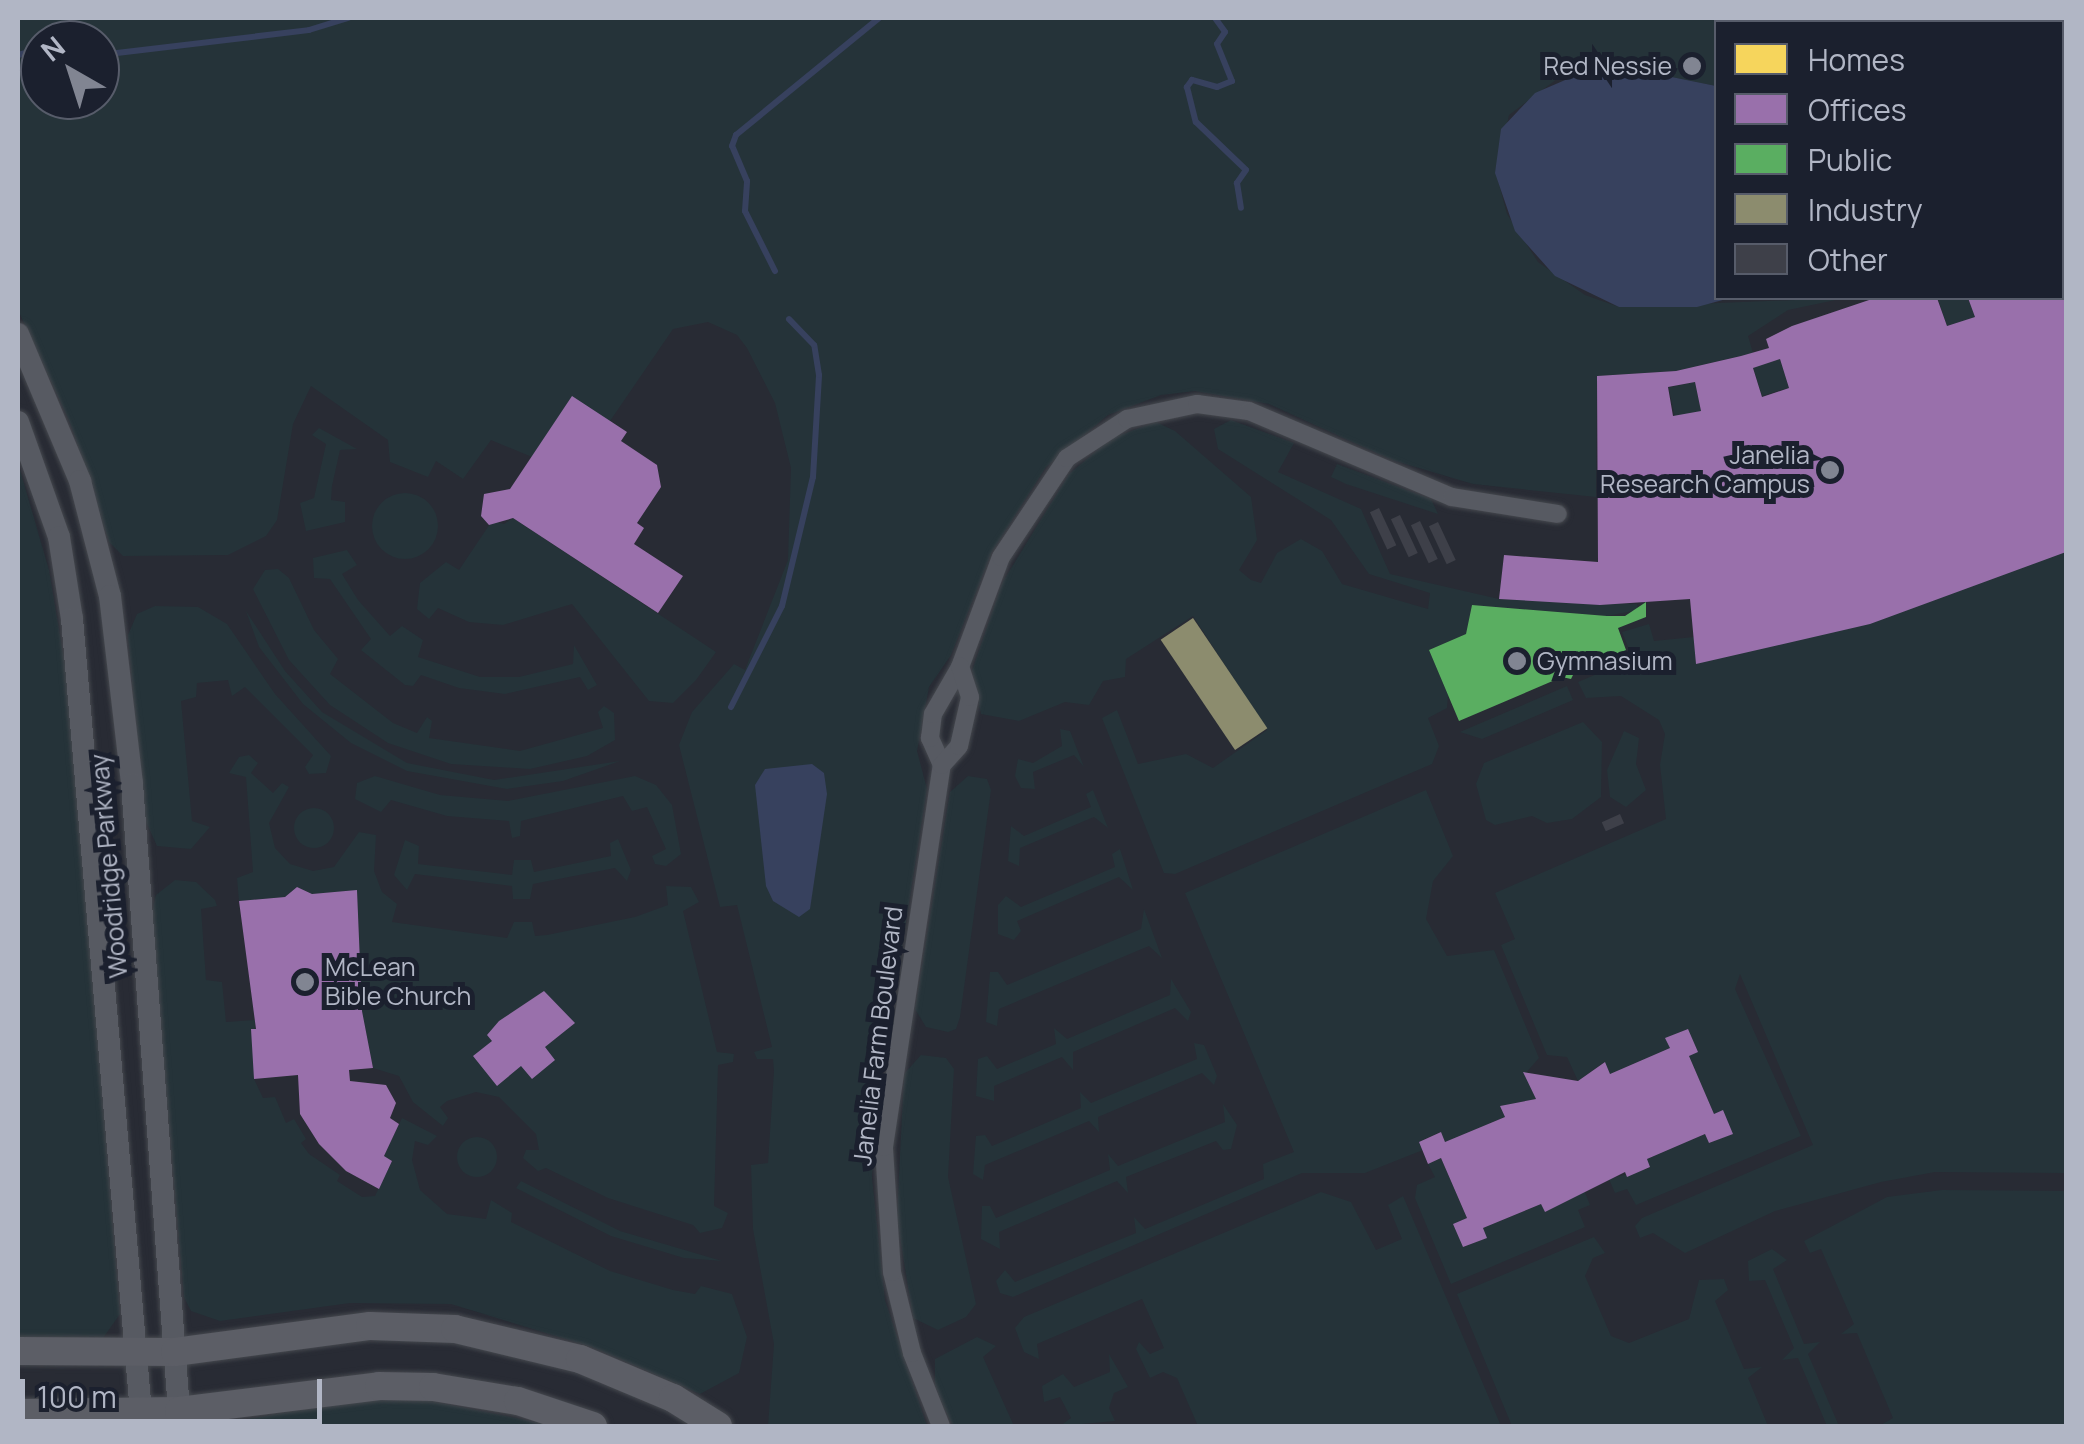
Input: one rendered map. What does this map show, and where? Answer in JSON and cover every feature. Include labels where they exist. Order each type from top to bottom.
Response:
[{"type":"main road","points":[[18,1351],[174,1352],[370,1326],[488,1333],[627,1377],[718,1426]]},
{"type":"main road","points":[[18,1413],[180,1419],[379,1386],[433,1387],[518,1402],[592,1426]]},
{"type":"street","name":"Woodridge Parkway","points":[[18,334],[80,481],[110,596],[132,784],[180,1419]]},
{"type":"street","name":"Janelia Farm Boulevard","points":[[942,765],[930,738],[933,714],[960,668],[984,594],[1048,482],[1086,441],[1149,410],[1197,404],[1249,411],[1452,497],[1558,514]]},
{"type":"street","name":"Woodridge Parkway","points":[[18,422],[59,538],[72,619],[142,1420]]},
{"type":"street","name":"Janelia Farm Boulevard","points":[[941,1426],[900,1311],[884,1181],[889,1101],[942,765],[964,726],[970,697],[960,668]]},
{"type":"shaded area","points":[[18,18],[1992,20],[1714,20],[1714,86],[1637,70],[1586,71],[1557,79],[1509,115],[1496,173],[1507,214],[1538,262],[1585,295],[1619,307],[1836,300],[1788,310],[1748,336],[1753,353],[1676,371],[1597,376],[1596,497],[1473,484],[1392,460],[1269,404],[1195,391],[1161,395],[1108,415],[1046,467],[992,552],[951,655],[929,687],[917,751],[927,789],[875,1118],[872,1178],[885,1300],[927,1426],[768,1426],[774,1344],[753,1229],[751,1165],[768,1163],[774,1071],[773,1059],[757,1059],[754,1052],[772,1047],[737,905],[720,907],[679,745],[692,712],[734,664],[745,670],[788,560],[791,468],[775,403],[737,335],[708,322],[673,329],[610,421],[532,457],[491,440],[463,479],[436,461],[428,477],[390,462],[388,440],[311,386],[293,424],[277,520],[266,536],[228,555],[123,556],[109,542],[71,425],[18,310]]},
{"type":"shaded area","points":[[1938,300],[1969,300],[1975,317],[1947,326]]},
{"type":"shaded area","points":[[1780,359],[1789,388],[1762,396],[1753,367]]},
{"type":"shaded area","points":[[1695,382],[1701,411],[1675,417],[1669,388]]},
{"type":"shaded area","points":[[2066,410],[2066,1173],[1935,1172],[1881,1182],[1775,1211],[1685,1253],[1653,1233],[1640,1238],[1635,1226],[1642,1218],[1813,1145],[1740,974],[1735,989],[1801,1136],[1636,1205],[1627,1189],[1615,1193],[1609,1179],[1650,1168],[1647,1159],[1705,1134],[1710,1143],[1732,1133],[1714,1114],[1689,1056],[1687,1029],[1666,1038],[1670,1048],[1610,1074],[1604,1062],[1578,1081],[1567,1057],[1547,1055],[1501,945],[1515,939],[1495,893],[1666,819],[1660,765],[1665,734],[1659,720],[1621,696],[1586,698],[1578,682],[1633,659],[1622,632],[1649,624],[1654,641],[1694,637],[2016,420]]},
{"type":"shaded area","points":[[1231,420],[1294,443],[1278,472],[1361,509],[1390,574],[1499,599],[1637,604],[1638,610],[1607,616],[1472,605],[1466,634],[1429,650],[1448,695],[1447,708],[1428,718],[1439,746],[1432,764],[1175,874],[1164,873],[1102,718],[1117,710],[1138,764],[1186,754],[1213,768],[1267,730],[1193,616],[1126,659],[1125,677],[1103,681],[1089,705],[1065,702],[1019,721],[981,714],[972,671],[1002,583],[1069,474],[1112,438],[1156,422],[1175,431],[1251,497],[1257,540],[1239,570],[1251,580],[1261,583],[1277,553],[1301,539],[1322,551],[1342,584],[1428,609],[1430,593],[1369,574],[1331,520],[1218,449],[1214,429]]},
{"type":"shaded area","points":[[319,428],[357,449],[340,450],[332,486],[331,500],[345,502],[345,522],[306,531],[300,503],[314,498],[326,444],[312,435]]},
{"type":"shaded area","points":[[18,463],[49,570],[70,695],[120,1314],[103,1338],[18,1339]]},
{"type":"shaded area","points":[[1337,464],[1431,499],[1438,514],[1331,477]]},
{"type":"shaded area","points":[[405,493],[428,503],[438,526],[428,549],[405,559],[382,549],[372,526],[382,503]]},
{"type":"shaded area","points":[[513,518],[716,652],[673,703],[649,701],[572,604],[503,625],[469,622],[438,608],[429,619],[417,609],[420,583],[446,562],[459,570],[492,521],[504,524]]},
{"type":"shaded area","points":[[347,550],[357,565],[342,574],[358,600],[390,636],[402,626],[423,640],[418,657],[480,677],[519,677],[573,664],[574,645],[597,685],[588,690],[580,677],[505,694],[459,688],[421,675],[413,686],[405,685],[361,650],[371,639],[330,579],[314,578],[313,558]]},
{"type":"shaded area","points":[[278,569],[289,578],[314,630],[338,659],[330,674],[393,723],[417,733],[427,717],[432,721],[429,738],[520,751],[603,728],[598,712],[604,706],[614,713],[615,740],[587,756],[530,769],[451,764],[388,743],[330,705],[289,660],[253,589],[265,570]]},
{"type":"shaded area","points":[[155,606],[198,607],[227,624],[275,694],[331,756],[326,773],[309,774],[305,767],[313,755],[245,687],[232,696],[228,680],[197,683],[196,697],[181,701],[192,821],[210,827],[191,849],[157,846],[143,815],[128,635],[137,614]]},
{"type":"shaded area","points":[[246,611],[285,671],[322,712],[407,763],[494,780],[620,761],[563,781],[507,789],[407,771],[351,743],[303,704],[259,647]]},
{"type":"shaded area","points":[[1567,686],[1573,700],[1482,739],[1460,732]]},
{"type":"shaded area","points":[[1583,722],[1602,742],[1601,797],[1572,819],[1547,823],[1532,816],[1495,825],[1486,820],[1476,784],[1484,763]]},
{"type":"shaded area","points":[[1060,729],[1070,731],[1084,767],[1074,755],[1033,772],[1035,789],[1021,788],[1015,776],[1018,759],[1033,763],[1062,746]]},
{"type":"shaded area","points":[[1624,731],[1639,738],[1636,764],[1646,790],[1626,807],[1610,797],[1607,770]]},
{"type":"shaded area","points":[[249,755],[258,763],[251,773],[273,793],[282,783],[289,787],[269,823],[275,848],[290,864],[313,871],[334,867],[359,832],[376,835],[374,871],[382,892],[397,904],[392,922],[507,938],[514,922],[532,922],[535,936],[547,935],[635,917],[668,905],[666,886],[691,887],[699,902],[683,911],[717,1052],[734,1054],[733,1062],[718,1065],[714,1206],[728,1213],[722,1228],[700,1233],[693,1225],[608,1198],[546,1168],[538,1171],[523,1158],[526,1150],[539,1150],[536,1134],[499,1097],[476,1092],[447,1101],[440,1107],[448,1118],[443,1126],[413,1102],[399,1076],[373,1068],[362,1011],[357,891],[312,894],[297,887],[285,897],[239,901],[237,878],[253,872],[246,777],[229,773],[239,757]]},
{"type":"shaded area","points":[[375,776],[440,795],[508,801],[635,776],[656,785],[672,805],[681,854],[666,866],[655,864],[652,856],[666,849],[647,807],[632,811],[623,796],[521,821],[520,836],[512,838],[509,821],[447,816],[391,800],[381,812],[355,799],[357,783]]},
{"type":"shaded area","points":[[968,776],[987,779],[991,790],[960,1017],[956,1029],[948,1032],[926,1027],[915,1009],[950,792]]},
{"type":"shaded area","points":[[1093,790],[1108,828],[1094,817],[1020,848],[1019,866],[1008,861],[1011,826],[1024,836],[1091,807],[1086,794]]},
{"type":"shaded area","points":[[1426,790],[1453,856],[1433,881],[1426,919],[1447,956],[1494,950],[1539,1058],[1525,1074],[1536,1099],[1501,1106],[1505,1117],[1445,1142],[1440,1132],[1420,1141],[1423,1150],[1365,1173],[1302,1173],[1013,1297],[1000,1293],[996,1281],[1005,1270],[1015,1282],[1136,1233],[1134,1217],[1145,1229],[1264,1179],[1263,1164],[1294,1152],[1185,893]]},
{"type":"shaded area","points":[[314,808],[328,814],[334,828],[328,842],[314,848],[300,842],[294,828],[300,814]]},
{"type":"shaded area","points":[[618,839],[631,870],[627,881],[615,868],[533,884],[530,899],[513,899],[512,886],[415,874],[407,890],[394,875],[405,840],[419,846],[418,864],[512,875],[514,860],[531,860],[534,872],[611,856],[610,843]]},
{"type":"shaded area","points":[[1120,849],[1133,890],[1119,877],[1017,921],[1021,931],[1014,940],[998,934],[998,905],[1006,896],[1021,907],[1115,867],[1112,854]]},
{"type":"shaded area","points":[[175,880],[196,882],[215,900],[217,906],[201,909],[206,980],[222,982],[226,1022],[255,1020],[254,1079],[263,1098],[275,1097],[286,1123],[294,1119],[306,1139],[301,1143],[309,1154],[340,1175],[337,1181],[362,1197],[375,1196],[392,1161],[384,1156],[402,1118],[437,1136],[428,1145],[415,1141],[412,1160],[420,1190],[447,1214],[486,1219],[491,1200],[512,1213],[511,1222],[610,1271],[673,1290],[695,1294],[701,1286],[732,1294],[747,1337],[739,1373],[700,1394],[592,1347],[451,1304],[350,1303],[220,1321],[191,1311],[184,1297],[151,916],[156,895]]},
{"type":"shaded area","points":[[1144,909],[1162,958],[1149,946],[999,1009],[997,1026],[986,1022],[990,972],[998,972],[1007,985],[1141,929]]},
{"type":"shaded area","points":[[1171,979],[1191,1012],[1188,1021],[1175,1008],[1073,1052],[1073,1070],[1062,1057],[994,1086],[994,1101],[976,1096],[978,1059],[987,1056],[997,1069],[1056,1044],[1054,1028],[1067,1039],[1170,995]]},
{"type":"shaded area","points":[[1194,1043],[1204,1045],[1217,1076],[1214,1085],[1202,1073],[1098,1117],[1099,1132],[1089,1121],[985,1165],[983,1180],[973,1174],[976,1136],[985,1135],[992,1146],[1081,1108],[1080,1092],[1091,1103],[1197,1059]]},
{"type":"shaded area","points":[[921,1055],[946,1058],[954,1069],[948,1177],[976,1304],[966,1317],[938,1330],[913,1318],[897,1218],[904,1074]]},
{"type":"shaded area","points":[[1223,1104],[1237,1125],[1231,1149],[1223,1150],[1216,1141],[1126,1177],[1128,1193],[1117,1181],[999,1232],[1000,1249],[981,1239],[982,1206],[990,1206],[996,1218],[1110,1170],[1108,1154],[1118,1166],[1225,1122]]},
{"type":"shaded area","points":[[477,1137],[491,1143],[497,1157],[491,1171],[477,1177],[463,1171],[457,1157],[463,1143]]},
{"type":"shaded area","points":[[1441,1158],[1467,1218],[1454,1224],[1464,1247],[1486,1238],[1483,1228],[1541,1204],[1545,1212],[1584,1190],[1590,1205],[1578,1210],[1585,1227],[1451,1284],[1415,1198],[1417,1185],[1435,1177],[1428,1164]]},
{"type":"shaded area","points":[[521,1181],[620,1231],[722,1261],[684,1258],[611,1236],[516,1188]]},
{"type":"shaded area","points":[[1942,1190],[2066,1191],[2066,1426],[1879,1426],[1893,1418],[1857,1333],[1841,1334],[1854,1324],[1821,1249],[1810,1253],[1804,1241],[1887,1197]]},
{"type":"shaded area","points":[[1321,1192],[1351,1202],[1376,1250],[1402,1239],[1388,1205],[1403,1196],[1501,1426],[1198,1426],[1177,1378],[1163,1372],[1150,1378],[1136,1349],[1139,1342],[1150,1354],[1164,1348],[1142,1299],[1037,1344],[1039,1359],[1024,1352],[1015,1328],[1024,1317]]},
{"type":"shaded area","points":[[1594,1237],[1605,1253],[1593,1258],[1585,1276],[1611,1336],[1629,1343],[1689,1319],[1699,1280],[1724,1279],[1728,1290],[1715,1301],[1744,1369],[1762,1367],[1748,1378],[1768,1426],[1512,1426],[1457,1294]]},
{"type":"shaded area","points":[[1772,1249],[1787,1260],[1773,1269],[1804,1344],[1820,1342],[1808,1354],[1839,1426],[1827,1426],[1798,1358],[1782,1360],[1794,1348],[1765,1280],[1749,1281],[1748,1261]]},
{"type":"shaded area","points":[[977,1337],[996,1346],[983,1357],[1014,1426],[953,1426],[935,1386],[935,1359]]},
{"type":"shaded area","points":[[1109,1354],[1128,1387],[1114,1393],[1109,1408],[1115,1421],[1060,1426],[1071,1418],[1060,1397],[1044,1402],[1042,1386],[1063,1374],[1074,1387],[1110,1372]]},
{"type":"shaded area","points":[[359,1399],[431,1401],[556,1426],[209,1426]]},
{"type":"water","points":[[1637,70],[1714,86],[1714,300],[1723,300],[1697,307],[1619,307],[1555,276],[1515,231],[1495,173],[1501,129],[1535,93],[1586,71]]},
{"type":"water","points":[[812,764],[824,773],[827,794],[810,909],[799,917],[773,901],[766,886],[755,785],[765,769]]},
{"type":"building: Homes","points":[[1989,18],[2036,20],[1992,20]]},
{"type":"building: Homes","points":[[2064,38],[2066,39],[2064,70]]},
{"type":"building: Offices","name":"Janelia Research Campus","points":[[2066,299],[2066,552],[1870,624],[1696,664],[1690,599],[1600,605],[1499,599],[1504,555],[1598,562],[1597,376],[1676,371],[1769,348],[1766,339],[1869,300],[1938,300],[1947,326],[1975,317],[1969,300]],"holes":[[[1780,359],[1789,388],[1762,397],[1753,368]],[[1695,382],[1701,411],[1673,416],[1668,387]]]},
{"type":"building: Offices","points":[[572,396],[627,432],[621,441],[657,465],[661,487],[637,523],[644,528],[634,544],[683,576],[658,613],[513,518],[489,525],[481,516],[484,494],[510,489]]},
{"type":"building: Offices","points":[[297,887],[312,894],[357,890],[362,1011],[373,1068],[349,1070],[350,1081],[386,1085],[396,1103],[390,1118],[399,1124],[384,1156],[392,1161],[379,1189],[346,1171],[319,1144],[300,1114],[298,1075],[254,1079],[251,1029],[256,1029],[239,901],[285,897]]},
{"type":"building: Offices","points":[[544,991],[575,1023],[545,1047],[555,1060],[532,1079],[521,1066],[497,1086],[473,1056],[492,1041],[487,1035],[499,1021]]},
{"type":"building: Offices","points":[[1688,1029],[1698,1052],[1689,1056],[1714,1114],[1723,1110],[1733,1134],[1709,1143],[1705,1134],[1647,1159],[1650,1167],[1627,1177],[1625,1172],[1545,1212],[1541,1204],[1483,1228],[1487,1238],[1463,1247],[1453,1224],[1467,1218],[1441,1158],[1428,1164],[1419,1142],[1441,1132],[1445,1142],[1505,1117],[1500,1106],[1536,1099],[1523,1072],[1578,1081],[1605,1062],[1610,1074],[1670,1048],[1665,1038]]},
{"type":"building: Public","name":"Gymnasium","points":[[1646,602],[1646,617],[1618,628],[1626,650],[1575,671],[1571,679],[1562,677],[1459,721],[1429,650],[1466,634],[1472,605],[1625,616]]},
{"type":"building: Industry","points":[[1193,618],[1267,728],[1235,750],[1161,640]]},
{"type":"building: Other","points":[[1379,508],[1396,545],[1387,549],[1370,512]]},
{"type":"building: Other","points":[[1400,515],[1418,553],[1409,557],[1391,519]]},
{"type":"building: Other","points":[[1420,521],[1438,559],[1429,563],[1411,525]]},
{"type":"building: Other","points":[[1438,522],[1456,560],[1447,564],[1429,526]]},
{"type":"building: Other","points":[[1620,814],[1624,823],[1606,831],[1602,822]]},
{"type":"waterway","points":[[120,53],[309,30],[348,18]]},
{"type":"waterway","points":[[775,271],[745,211],[747,181],[732,146],[736,135],[879,18]]},
{"type":"waterway","points":[[1215,18],[1225,32],[1217,44],[1232,81],[1217,87],[1192,80],[1187,87],[1196,122],[1246,170],[1237,183],[1241,208]]},
{"type":"waterway","points":[[731,707],[782,606],[813,477],[819,375],[814,345],[789,319]]},
{"type":"place","name":"Red Nessie","points":[[1692,66]]},
{"type":"place","name":"Janelia Research Campus","points":[[1830,470]]},
{"type":"place","name":"Gymnasium","points":[[1517,661]]},
{"type":"place","name":"McLean Bible Church","points":[[305,982]]}]
